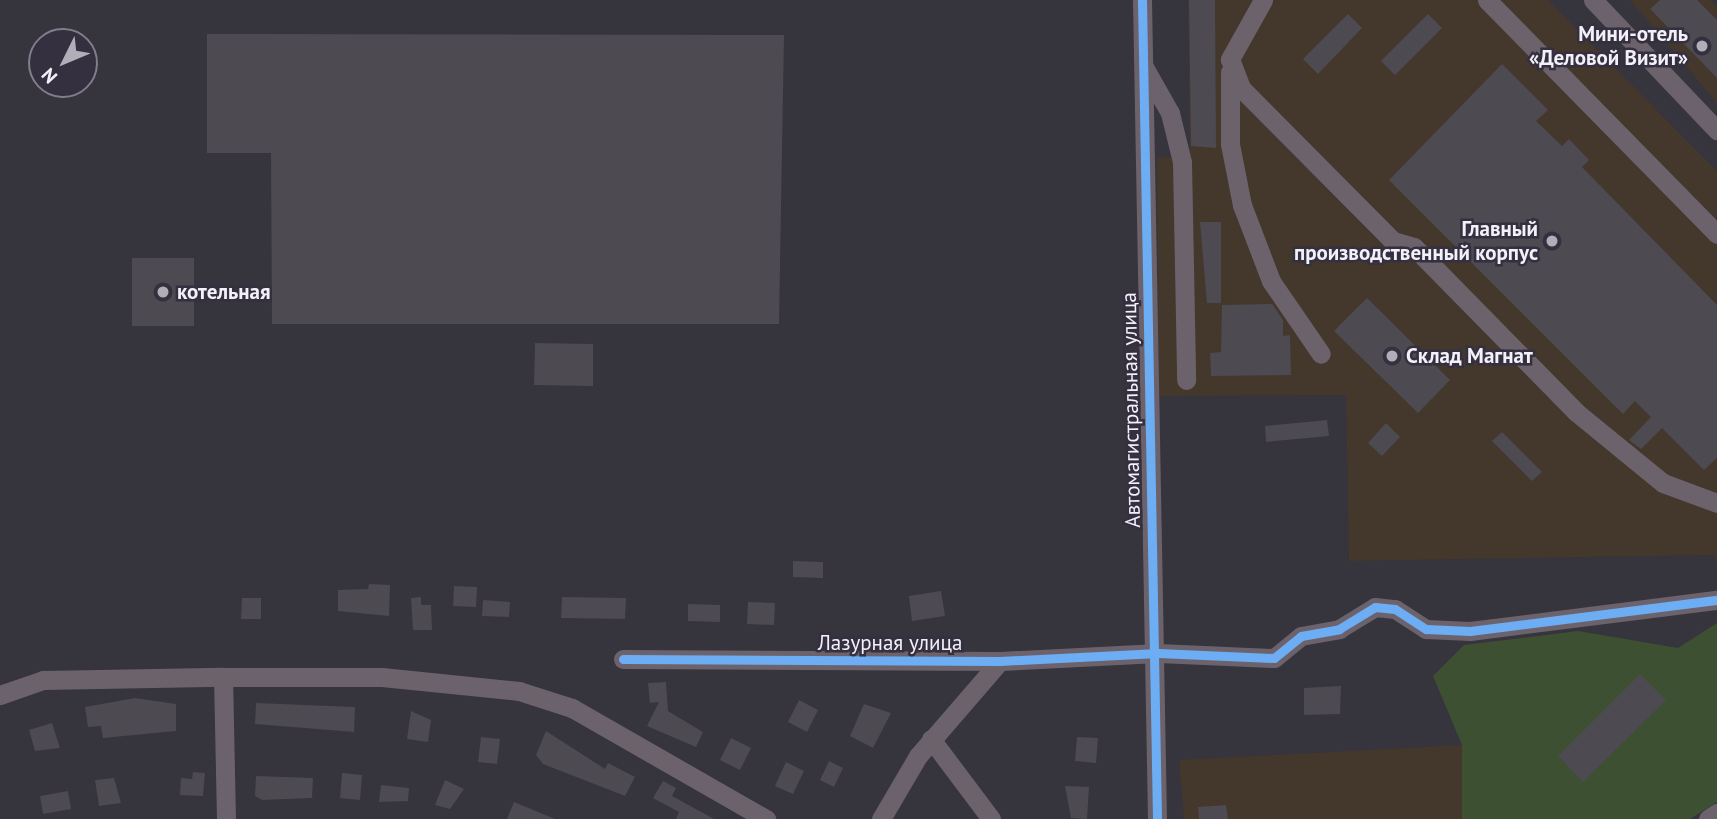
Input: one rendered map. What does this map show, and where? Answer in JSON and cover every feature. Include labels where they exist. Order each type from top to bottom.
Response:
[{"type":"street","name":"Автомагистральная улица","points":[[1142,0],[1158,653],[1157,819]]},
{"type":"street","points":[[1263,0],[1230,60],[1230,144],[1242,205],[1270,281],[1321,354]]},
{"type":"street","points":[[1487,0],[1717,234]]},
{"type":"street","points":[[1593,0],[1717,130]]},
{"type":"street","points":[[1230,60],[1241,88],[1394,241],[1414,247],[1576,412],[1663,483],[1717,503]]},
{"type":"street","points":[[1142,63],[1170,113],[1182,162],[1186,380]]},
{"type":"street","name":"Лазурная улица","points":[[623,659],[1000,661],[1158,653],[1274,658],[1301,636],[1339,629],[1375,607],[1395,609],[1426,629],[1470,631],[1717,600]]},
{"type":"street","points":[[881,819],[931,739],[1000,661]]},
{"type":"street","points":[[223,677],[226,819]]},
{"type":"street","points":[[0,695],[43,680],[223,677],[382,677],[519,691],[572,708],[766,819]]},
{"type":"street","points":[[931,739],[991,819]]},
{"type":"street","points":[[1708,819],[1717,813]]},
{"type":"shaded area","points":[[1188,0],[1548,0],[1717,171],[1717,565],[1714,555],[1349,561],[1346,395],[1159,396],[1157,157],[1190,158]]},
{"type":"shaded area","points":[[1630,0],[1711,0],[1717,6],[1717,103]]},
{"type":"shaded area","points":[[1462,745],[1462,819],[1184,819],[1179,760]]},
{"type":"green space","points":[[1717,623],[1717,802],[1690,819],[1462,819],[1462,745],[1433,676],[1464,645],[1578,631],[1678,648]]},
{"type":"building","points":[[1189,0],[1215,0],[1216,148],[1191,146]]},
{"type":"building","name":"Мини-отель «Деловой Визит»","points":[[1660,0],[1697,0],[1717,20],[1717,78],[1650,9]]},
{"type":"building","points":[[1348,14],[1362,28],[1318,74],[1303,59]]},
{"type":"building","points":[[1428,14],[1442,28],[1395,75],[1381,61]]},
{"type":"building","points":[[207,34],[784,35],[779,324],[272,324],[271,153],[207,153]]},
{"type":"building","name":"Главный производственный корпус","points":[[1502,64],[1548,110],[1536,121],[1562,146],[1569,139],[1589,160],[1582,167],[1717,305],[1717,458],[1704,470],[1662,428],[1641,449],[1629,440],[1651,417],[1635,401],[1623,414],[1389,180]]},
{"type":"building","points":[[1200,222],[1221,222],[1221,303],[1207,303]]},
{"type":"building","name":"котельная","points":[[132,258],[194,258],[194,326],[132,326]]},
{"type":"building","name":"Склад Магнат","points":[[1367,298],[1450,380],[1418,413],[1334,331]]},
{"type":"building","points":[[1272,304],[1283,320],[1283,336],[1290,335],[1291,375],[1211,376],[1210,353],[1221,352],[1222,305]]},
{"type":"building","points":[[535,343],[593,344],[593,386],[534,385]]},
{"type":"building","points":[[1327,420],[1329,436],[1266,442],[1265,426]]},
{"type":"building","points":[[1386,423],[1400,437],[1382,456],[1368,443]]},
{"type":"building","points":[[1502,432],[1542,472],[1532,481],[1492,441]]},
{"type":"building","points":[[793,561],[823,562],[823,578],[793,577]]},
{"type":"building","points":[[369,584],[390,585],[389,616],[338,611],[338,590],[368,589]]},
{"type":"building","points":[[454,586],[477,587],[476,607],[453,606]]},
{"type":"building","points":[[941,591],[945,616],[912,621],[909,596]]},
{"type":"building","points":[[421,597],[421,605],[431,605],[432,630],[413,630],[411,598]]},
{"type":"building","points":[[562,597],[626,598],[625,619],[561,618]]},
{"type":"building","points":[[242,598],[261,598],[261,619],[241,619]]},
{"type":"building","points":[[483,600],[510,602],[509,617],[482,616]]},
{"type":"building","points":[[748,602],[775,603],[774,625],[747,624]]},
{"type":"building","points":[[688,604],[720,605],[720,622],[688,621]]},
{"type":"building","points":[[1640,674],[1666,700],[1583,782],[1558,756]]},
{"type":"building","points":[[666,682],[668,711],[703,732],[696,747],[647,726],[659,702],[650,703],[648,683]]},
{"type":"building","points":[[1341,686],[1340,714],[1304,715],[1304,688]]},
{"type":"building","points":[[135,698],[176,704],[176,731],[103,738],[101,726],[88,727],[85,707]]},
{"type":"building","points":[[799,700],[818,710],[807,732],[788,722]]},
{"type":"building","points":[[256,703],[355,707],[354,732],[255,724]]},
{"type":"building","points":[[864,704],[891,713],[873,748],[850,736]]},
{"type":"building","points":[[411,711],[431,720],[428,742],[407,739]]},
{"type":"building","points":[[52,723],[60,748],[35,751],[29,730]]},
{"type":"building","points":[[546,731],[605,769],[608,763],[635,777],[625,796],[543,764],[536,755]]},
{"type":"building","points":[[481,737],[500,739],[497,764],[478,762]]},
{"type":"building","points":[[1077,737],[1098,738],[1096,763],[1075,761]]},
{"type":"building","points":[[731,738],[751,748],[740,770],[720,760]]},
{"type":"building","points":[[829,761],[843,768],[834,787],[820,780]]},
{"type":"building","points":[[786,762],[804,771],[793,794],[775,786]]},
{"type":"building","points":[[193,772],[205,773],[203,796],[180,795],[181,778],[192,779]]},
{"type":"building","points":[[342,773],[362,775],[360,800],[340,798]]},
{"type":"building","points":[[256,776],[313,778],[312,798],[262,800],[255,796]]},
{"type":"building","points":[[114,778],[121,803],[99,806],[95,780]]},
{"type":"building","points":[[445,780],[464,789],[450,809],[435,805]]},
{"type":"building","points":[[663,781],[676,788],[672,796],[714,819],[676,819],[679,812],[653,798]]},
{"type":"building","points":[[381,785],[409,788],[408,801],[379,802]]},
{"type":"building","points":[[1065,786],[1089,787],[1087,819],[1071,818]]},
{"type":"building","points":[[68,791],[71,809],[43,814],[40,796]]},
{"type":"building","points":[[514,802],[555,819],[507,819]]},
{"type":"building","points":[[1226,805],[1228,819],[1199,819],[1198,807]]},
{"type":"cycle path","points":[[1142,0],[1157,819]]},
{"type":"cycle path","points":[[623,659],[1000,661],[1158,653],[1274,658],[1301,636],[1339,629],[1375,607],[1395,609],[1426,629],[1470,631],[1717,600]]},
{"type":"place","name":"Мини-отель «Деловой Визит»","points":[[1702,46]]},
{"type":"place","name":"Главный производственный корпус","points":[[1552,241]]},
{"type":"place","name":"котельная","points":[[163,292]]},
{"type":"place","name":"Склад Магнат","points":[[1392,356]]}]
